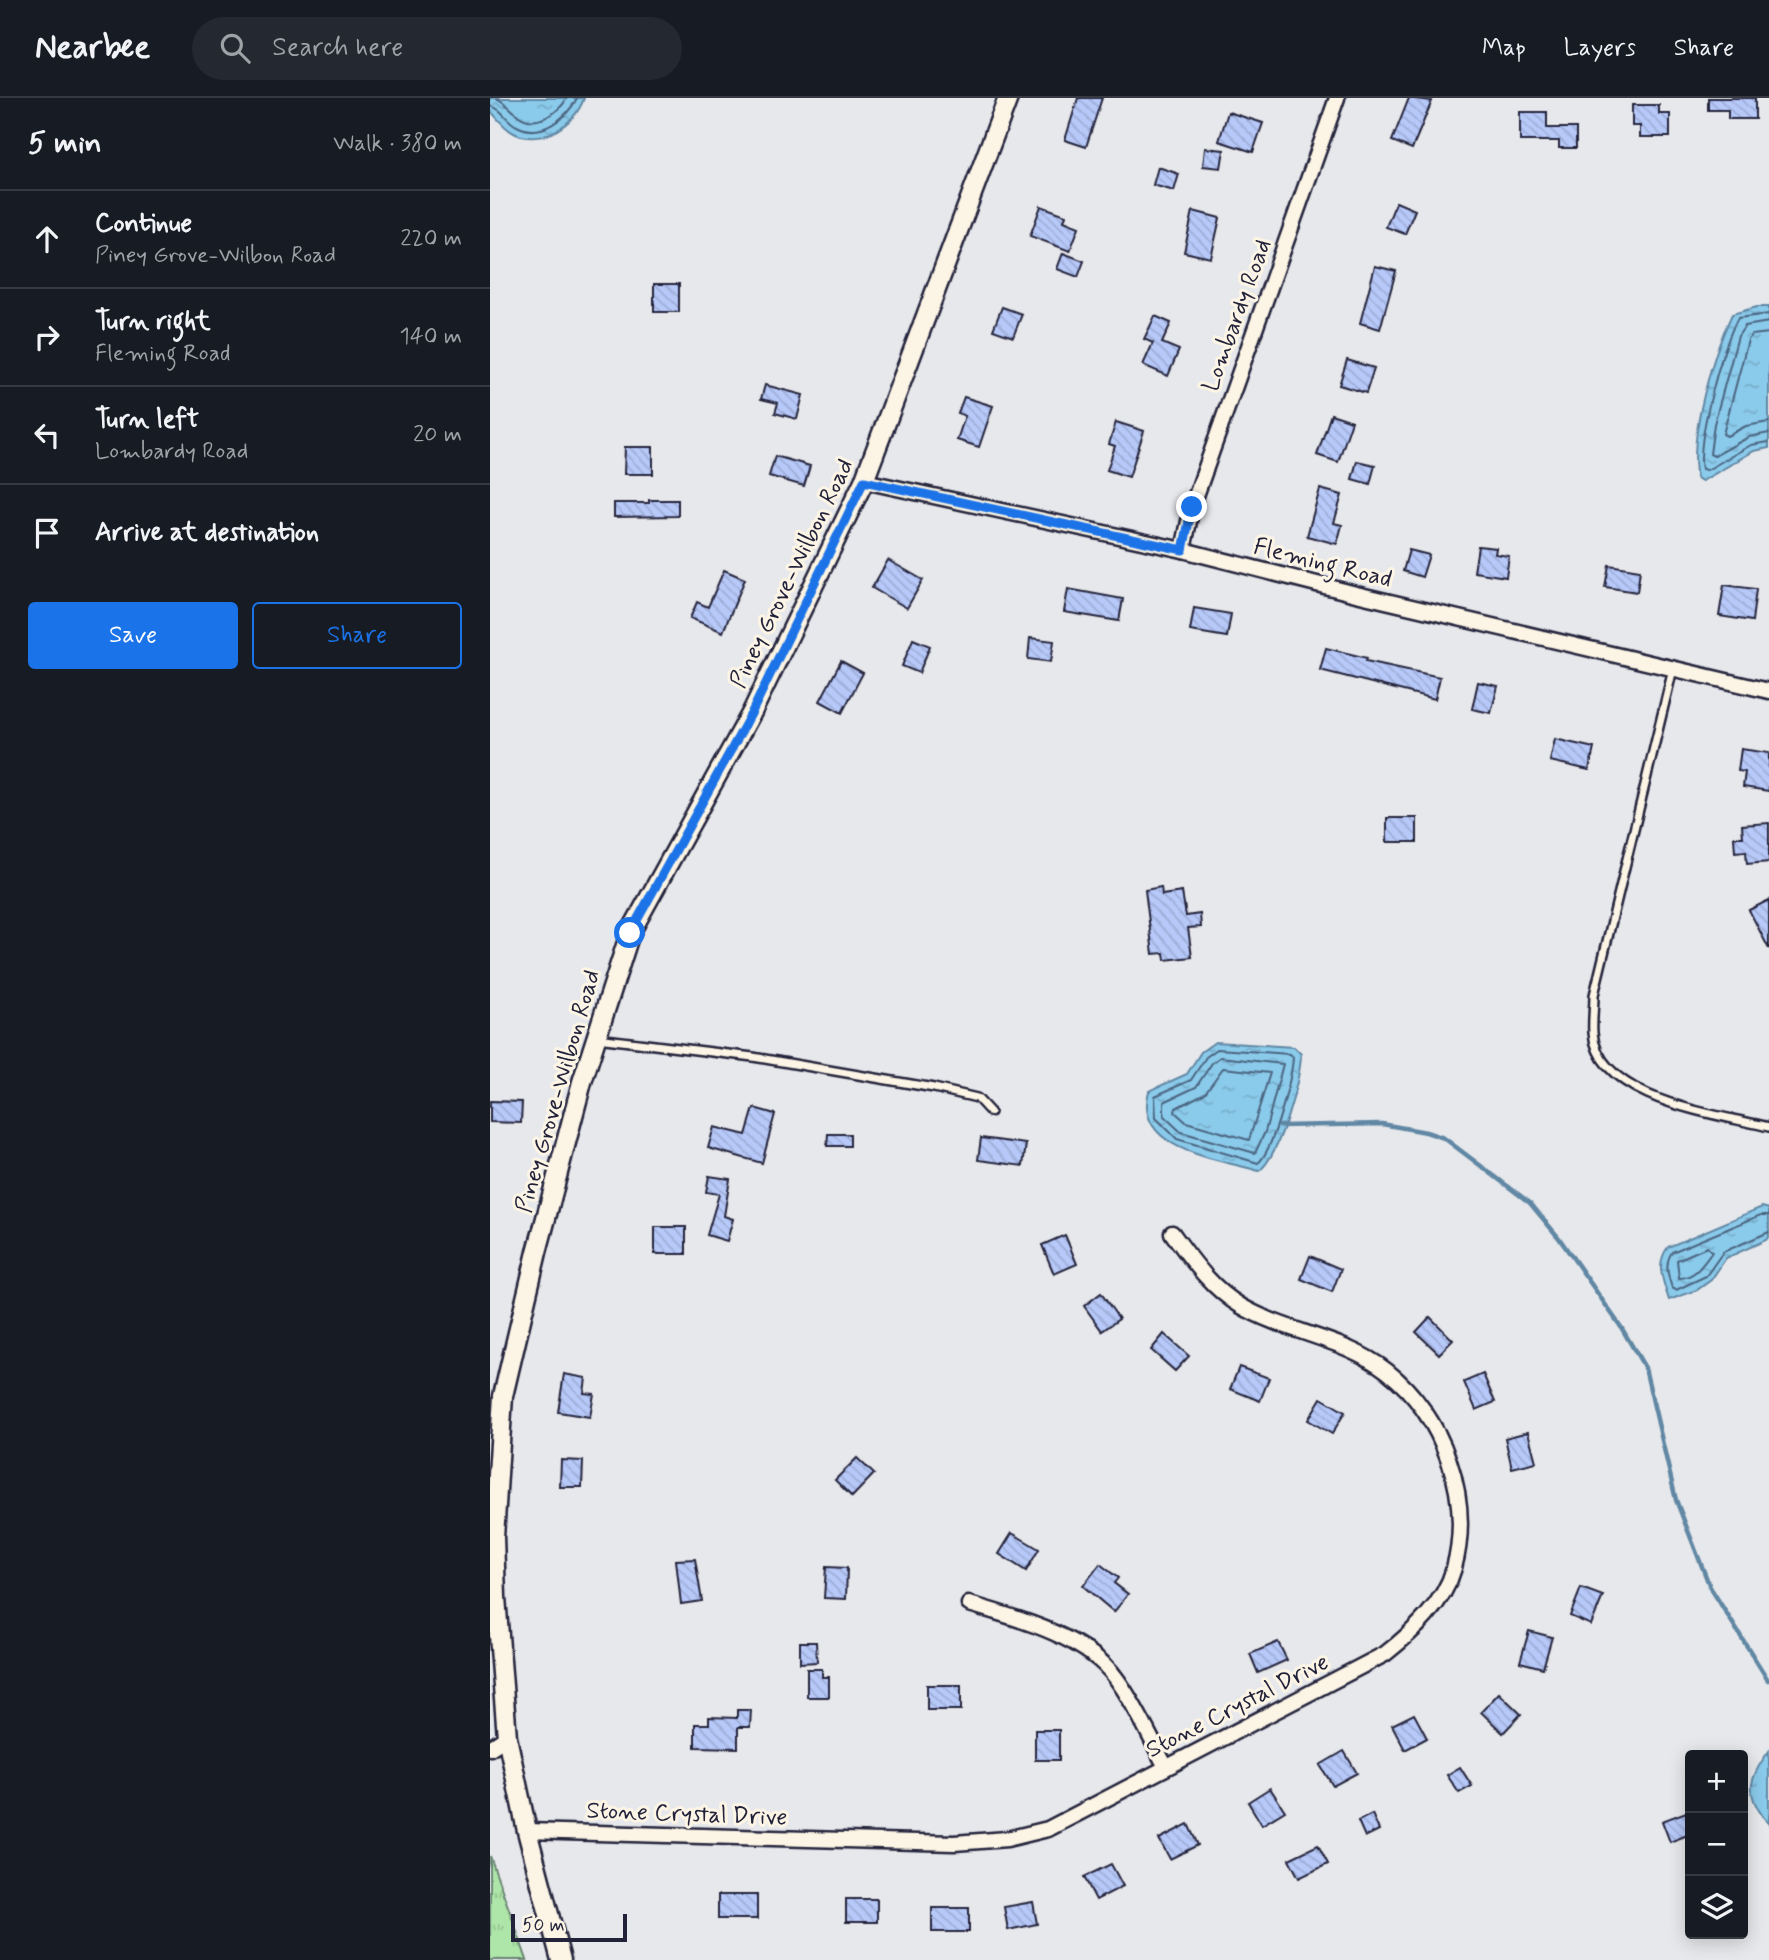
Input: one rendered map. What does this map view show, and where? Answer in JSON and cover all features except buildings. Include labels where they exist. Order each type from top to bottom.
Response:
[{"type":"street","name":"Piney Grove-Wilbon Road","points":[[561,1960],[527,1831],[507,1737],[495,1573],[494,1473],[503,1396],[537,1252],[596,1038],[630,933],[752,712],[864,481],[1008,98]]},
{"type":"street","name":"Lombardy Road","points":[[1183,550],[1192,507],[1337,98]]},
{"type":"street","name":"Fleming Road","points":[[864,481],[1183,550],[1769,691]]},
{"type":"street","name":"Stone Crystal Drive","points":[[527,1831],[954,1843],[1007,1839],[1048,1829],[1385,1654],[1417,1629],[1442,1594],[1454,1568],[1459,1516],[1447,1452],[1434,1426],[1412,1394],[1386,1370],[1349,1349],[1241,1306],[1207,1280],[1172,1233]]},
{"type":"street","points":[[969,1604],[1037,1625],[1076,1644],[1115,1676],[1166,1767]]},
{"type":"street","points":[[490,1748],[507,1737]]},
{"type":"lane","points":[[1673,669],[1594,995],[1592,1036],[1607,1067],[1645,1096],[1769,1127]]},
{"type":"lane","points":[[596,1038],[753,1057],[934,1088],[977,1098],[990,1112]]},
{"type":"green space","points":[[490,1856],[527,1960],[490,1960]]},
{"type":"water","points":[[490,98],[584,98],[573,116],[556,130],[546,135],[524,137],[501,123],[490,110]]},
{"type":"water","points":[[1757,307],[1769,307],[1769,448],[1754,451],[1702,481],[1697,478],[1696,440],[1710,372],[1732,314]]},
{"type":"water","points":[[1215,1042],[1294,1047],[1301,1054],[1288,1117],[1274,1150],[1259,1171],[1183,1149],[1153,1127],[1147,1111],[1149,1091],[1187,1074],[1201,1052]]},
{"type":"water","points":[[1762,1207],[1769,1209],[1769,1236],[1766,1240],[1726,1258],[1711,1280],[1697,1290],[1669,1300],[1661,1266],[1668,1247]]},
{"type":"water","points":[[1769,1751],[1769,1824],[1756,1805],[1752,1788],[1756,1771]]},
{"type":"waterway","points":[[1280,1126],[1382,1124],[1426,1132],[1444,1138],[1530,1203],[1559,1238],[1621,1327],[1645,1368],[1676,1500],[1710,1587],[1768,1680]]},
{"type":"route","points":[[630,933],[752,712],[864,481],[1183,550],[1192,507]]}]
